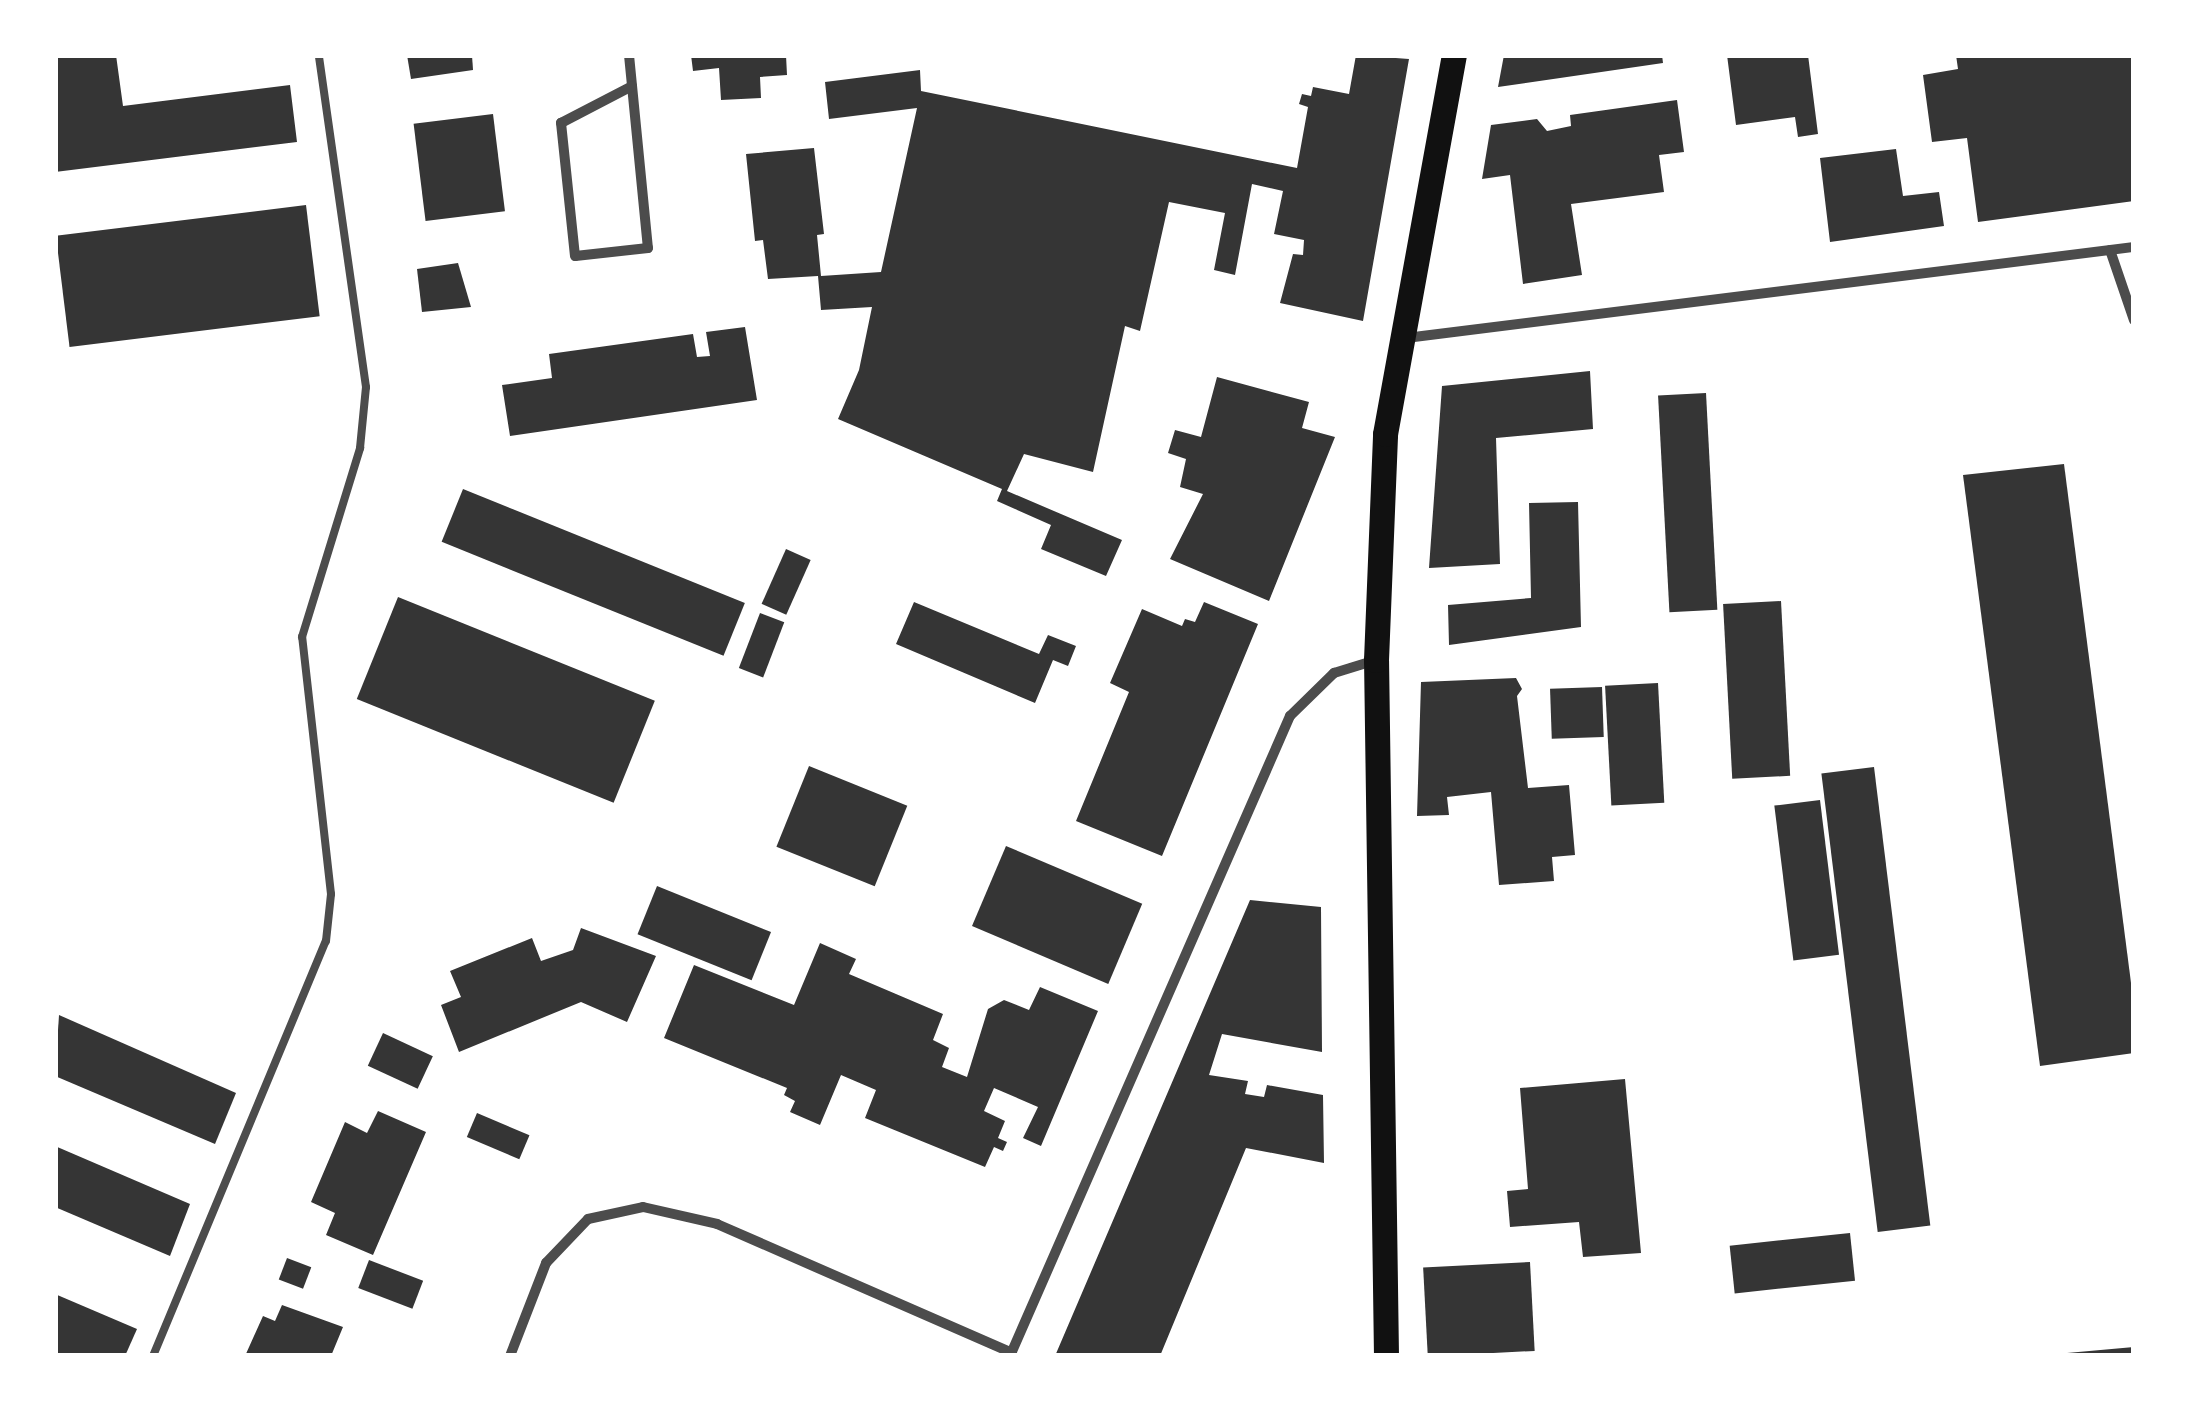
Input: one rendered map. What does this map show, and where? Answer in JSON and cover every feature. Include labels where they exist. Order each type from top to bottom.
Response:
[{"type":"main road","points":[[1386,1356],[1376,660],[1385,434],[1454,55]]},
{"type":"street","points":[[628,55],[632,86],[648,248],[574,256],[562,123],[632,86]]},
{"type":"street","points":[[1401,339],[2134,247]]},
{"type":"street","points":[[2110,250],[2134,320]]},
{"type":"street","points":[[510,1356],[546,1263],[588,1219],[643,1207],[717,1224],[1011,1355],[1244,807],[1290,716],[1334,674],[1376,660]]},
{"type":"lane","points":[[153,1356],[326,940],[331,894],[302,637],[360,448],[366,387],[319,55]]},
{"type":"building","points":[[116,55],[123,106],[290,85],[297,142],[55,172],[55,58]]},
{"type":"building","points":[[407,55],[472,55],[473,70],[411,79]]},
{"type":"building","points":[[691,55],[786,55],[787,75],[760,77],[761,98],[721,100],[719,68],[693,71]]},
{"type":"building","points":[[1356,55],[1409,59],[1363,321],[1280,303],[1293,254],[1303,255],[1304,240],[1274,234],[1283,191],[1252,184],[1235,275],[1214,270],[1225,213],[1169,202],[1140,331],[1125,326],[1093,472],[1024,454],[1007,491],[1122,540],[1106,576],[1041,549],[1051,525],[997,501],[1002,489],[838,419],[859,370],[872,307],[821,310],[818,276],[768,279],[763,240],[755,241],[746,154],[814,148],[824,234],[817,235],[821,276],[881,272],[917,108],[829,119],[825,82],[920,70],[921,91],[1297,168],[1308,107],[1299,104],[1302,94],[1311,96],[1313,87],[1349,94]]},
{"type":"building","points":[[1504,55],[1662,55],[1663,63],[1498,87]]},
{"type":"building","points":[[1727,55],[1808,55],[1818,134],[1798,137],[1795,117],[1736,125]]},
{"type":"building","points":[[1956,55],[2134,55],[2134,201],[1978,222],[1967,138],[1932,142],[1923,75],[1958,69]]},
{"type":"building","points":[[1677,100],[1684,152],[1659,155],[1664,192],[1571,204],[1582,275],[1523,284],[1510,175],[1482,179],[1491,125],[1537,119],[1547,131],[1571,126],[1570,115]]},
{"type":"building","points":[[493,114],[505,211],[426,221],[414,124]]},
{"type":"building","points":[[1896,149],[1903,196],[1939,192],[1944,226],[1830,242],[1820,158]]},
{"type":"building","points":[[306,205],[320,316],[70,347],[56,236]]},
{"type":"building","points":[[458,263],[471,307],[422,312],[417,269]]},
{"type":"building","points":[[745,327],[757,400],[510,436],[502,385],[552,378],[549,354],[693,334],[697,357],[710,356],[706,332]]},
{"type":"building","points":[[1590,371],[1593,429],[1496,438],[1500,564],[1429,568],[1442,386]]},
{"type":"building","points":[[1217,377],[1309,402],[1302,428],[1335,437],[1269,601],[1170,559],[1203,494],[1180,487],[1186,459],[1168,453],[1175,430],[1201,437]]},
{"type":"building","points":[[1706,393],[1717,610],[1669,612],[1658,396]]},
{"type":"building","points":[[2064,464],[2134,1006],[2134,1053],[2040,1066],[1963,475]]},
{"type":"building","points":[[463,489],[745,603],[724,656],[442,542]]},
{"type":"building","points":[[1578,502],[1581,627],[1449,645],[1448,605],[1531,598],[1529,503]]},
{"type":"building","points":[[786,549],[811,560],[786,615],[762,604]]},
{"type":"building","points":[[398,597],[655,701],[614,803],[357,699]]},
{"type":"building","points":[[1781,601],[1790,776],[1732,779],[1723,604]]},
{"type":"building","points":[[914,602],[1039,654],[1048,635],[1076,646],[1068,666],[1053,660],[1035,703],[896,644]]},
{"type":"building","points":[[1204,602],[1258,624],[1162,856],[1076,821],[1129,692],[1110,683],[1142,609],[1182,626],[1185,619],[1195,622]]},
{"type":"building","points":[[760,613],[784,622],[763,677],[739,668]]},
{"type":"building","points":[[1516,678],[1522,689],[1517,696],[1528,788],[1569,785],[1575,855],[1552,857],[1554,881],[1499,885],[1491,792],[1447,797],[1449,815],[1417,816],[1421,682]]},
{"type":"building","points":[[1658,683],[1664,803],[1611,806],[1605,686]]},
{"type":"building","points":[[1602,687],[1604,737],[1552,739],[1550,689]]},
{"type":"building","points":[[809,766],[907,806],[875,886],[776,847]]},
{"type":"building","points":[[1874,767],[1930,1226],[1878,1232],[1821,773]]},
{"type":"building","points":[[1820,800],[1839,955],[1793,960],[1774,806]]},
{"type":"building","points":[[1006,846],[1142,904],[1108,984],[972,926]]},
{"type":"building","points":[[657,886],[771,932],[752,980],[638,934]]},
{"type":"building","points":[[1250,900],[1321,907],[1322,1052],[1222,1034],[1209,1075],[1248,1081],[1245,1094],[1264,1097],[1267,1085],[1323,1095],[1324,1163],[1246,1148],[1160,1356],[1055,1356]]},
{"type":"building","points":[[581,928],[656,956],[627,1022],[581,1002],[459,1052],[441,1005],[461,997],[450,971],[532,938],[541,961],[573,950]]},
{"type":"building","points":[[820,943],[856,959],[849,974],[943,1014],[933,1040],[949,1048],[942,1067],[967,1077],[988,1009],[1004,1000],[1029,1010],[1040,987],[1098,1011],[1041,1146],[1023,1138],[1038,1107],[994,1088],[984,1111],[1005,1121],[998,1138],[1007,1142],[1003,1151],[994,1147],[985,1167],[865,1118],[876,1090],[841,1075],[820,1125],[790,1112],[795,1101],[784,1095],[787,1088],[664,1038],[694,965],[794,1005]]},
{"type":"building","points":[[59,1015],[236,1093],[215,1144],[55,1076]]},
{"type":"building","points":[[383,1033],[433,1056],[418,1089],[368,1066]]},
{"type":"building","points":[[1625,1079],[1641,1253],[1583,1257],[1579,1222],[1510,1227],[1507,1191],[1528,1189],[1520,1088]]},
{"type":"building","points":[[378,1111],[426,1132],[373,1255],[326,1235],[335,1213],[311,1202],[345,1122],[367,1133]]},
{"type":"building","points":[[477,1113],[529,1135],[519,1159],[467,1137]]},
{"type":"building","points":[[55,1146],[190,1204],[170,1256],[55,1207]]},
{"type":"building","points":[[1850,1233],[1855,1281],[1735,1293],[1730,1246]]},
{"type":"building","points":[[287,1258],[311,1267],[303,1289],[279,1279]]},
{"type":"building","points":[[369,1260],[423,1281],[412,1309],[358,1288]]},
{"type":"building","points":[[1530,1262],[1535,1351],[1428,1356],[1423,1268]]},
{"type":"building","points":[[55,1294],[137,1329],[125,1356],[55,1355]]},
{"type":"building","points":[[282,1305],[343,1327],[331,1356],[245,1356],[263,1316],[275,1321]]},
{"type":"building","points":[[2134,1347],[2134,1356],[2067,1356],[2067,1353]]}]
